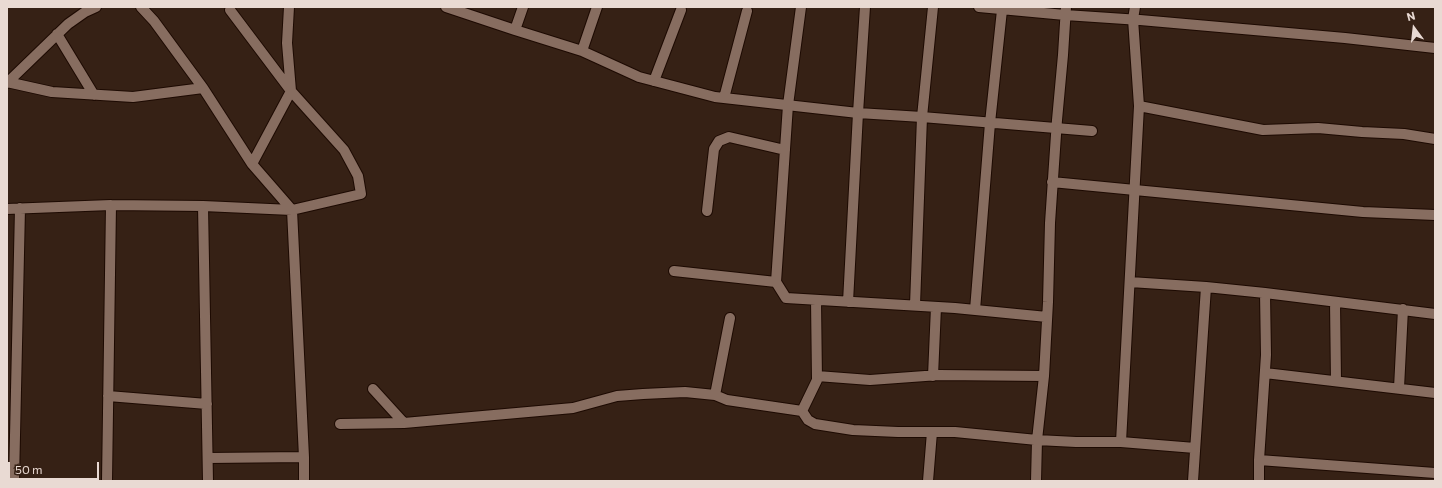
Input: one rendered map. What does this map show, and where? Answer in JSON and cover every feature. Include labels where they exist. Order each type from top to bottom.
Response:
[{"type":"street","points":[[7,82],[68,24],[85,12],[96,7]]},
{"type":"street","points":[[141,7],[154,21],[203,88],[252,164],[292,210],[304,481]]},
{"type":"street","points":[[252,164],[291,92],[287,43],[289,7]]},
{"type":"street","points":[[446,7],[582,51],[639,76],[715,97],[858,113],[1092,131]]},
{"type":"street","points":[[515,30],[523,7]]},
{"type":"street","points":[[582,51],[597,7]]},
{"type":"street","points":[[801,7],[788,106],[776,282],[786,298],[915,305],[1047,317]]},
{"type":"street","points":[[848,302],[865,7]]},
{"type":"street","points":[[915,305],[922,117],[933,7]]},
{"type":"street","points":[[979,7],[1002,10],[1065,11],[1435,48]]},
{"type":"street","points":[[1121,442],[1140,106],[1133,19],[1135,7]]},
{"type":"street","points":[[7,209],[111,205],[203,206],[292,210],[361,194],[358,176],[344,150],[291,92],[230,10]]},
{"type":"street","points":[[654,80],[681,10]]},
{"type":"street","points":[[975,310],[990,123],[1002,10]]},
{"type":"street","points":[[724,98],[747,11]]},
{"type":"street","points":[[1036,481],[1037,440],[1044,376],[1052,182],[1063,55],[1065,11]]},
{"type":"street","points":[[57,34],[94,95]]},
{"type":"street","points":[[7,82],[52,92],[133,97],[203,88]]},
{"type":"street","points":[[1140,106],[1264,130],[1318,128],[1404,134],[1435,139]]},
{"type":"street","points":[[708,212],[714,149],[719,140],[729,137],[785,150]]},
{"type":"street","points":[[1052,182],[1363,212],[1435,215]]},
{"type":"street","points":[[107,481],[111,205]]},
{"type":"street","points":[[203,206],[208,481]]},
{"type":"street","points":[[14,481],[20,208]]},
{"type":"street","points":[[674,271],[776,282]]},
{"type":"street","points":[[1130,282],[1265,293],[1435,314]]},
{"type":"street","points":[[1193,481],[1206,287]]},
{"type":"street","points":[[1259,481],[1266,355],[1265,293]]},
{"type":"street","points":[[802,411],[817,380],[816,300]]},
{"type":"street","points":[[1336,302],[1336,381]]},
{"type":"street","points":[[933,376],[936,307]]},
{"type":"street","points":[[1399,388],[1403,309]]},
{"type":"street","points":[[715,395],[730,318]]},
{"type":"street","points":[[1265,372],[1435,393]]},
{"type":"street","points":[[816,376],[870,380],[933,376],[1044,376]]},
{"type":"street","points":[[373,389],[404,424]]},
{"type":"street","points":[[340,424],[404,424],[573,408],[617,396],[685,392],[715,395],[727,400],[802,411],[808,420],[815,424],[853,430],[955,432],[1037,440],[1121,442],[1195,448]]},
{"type":"street","points":[[108,396],[207,404]]},
{"type":"street","points":[[928,481],[932,432]]},
{"type":"street","points":[[208,458],[304,457]]},
{"type":"street","points":[[1259,460],[1435,473]]}]
